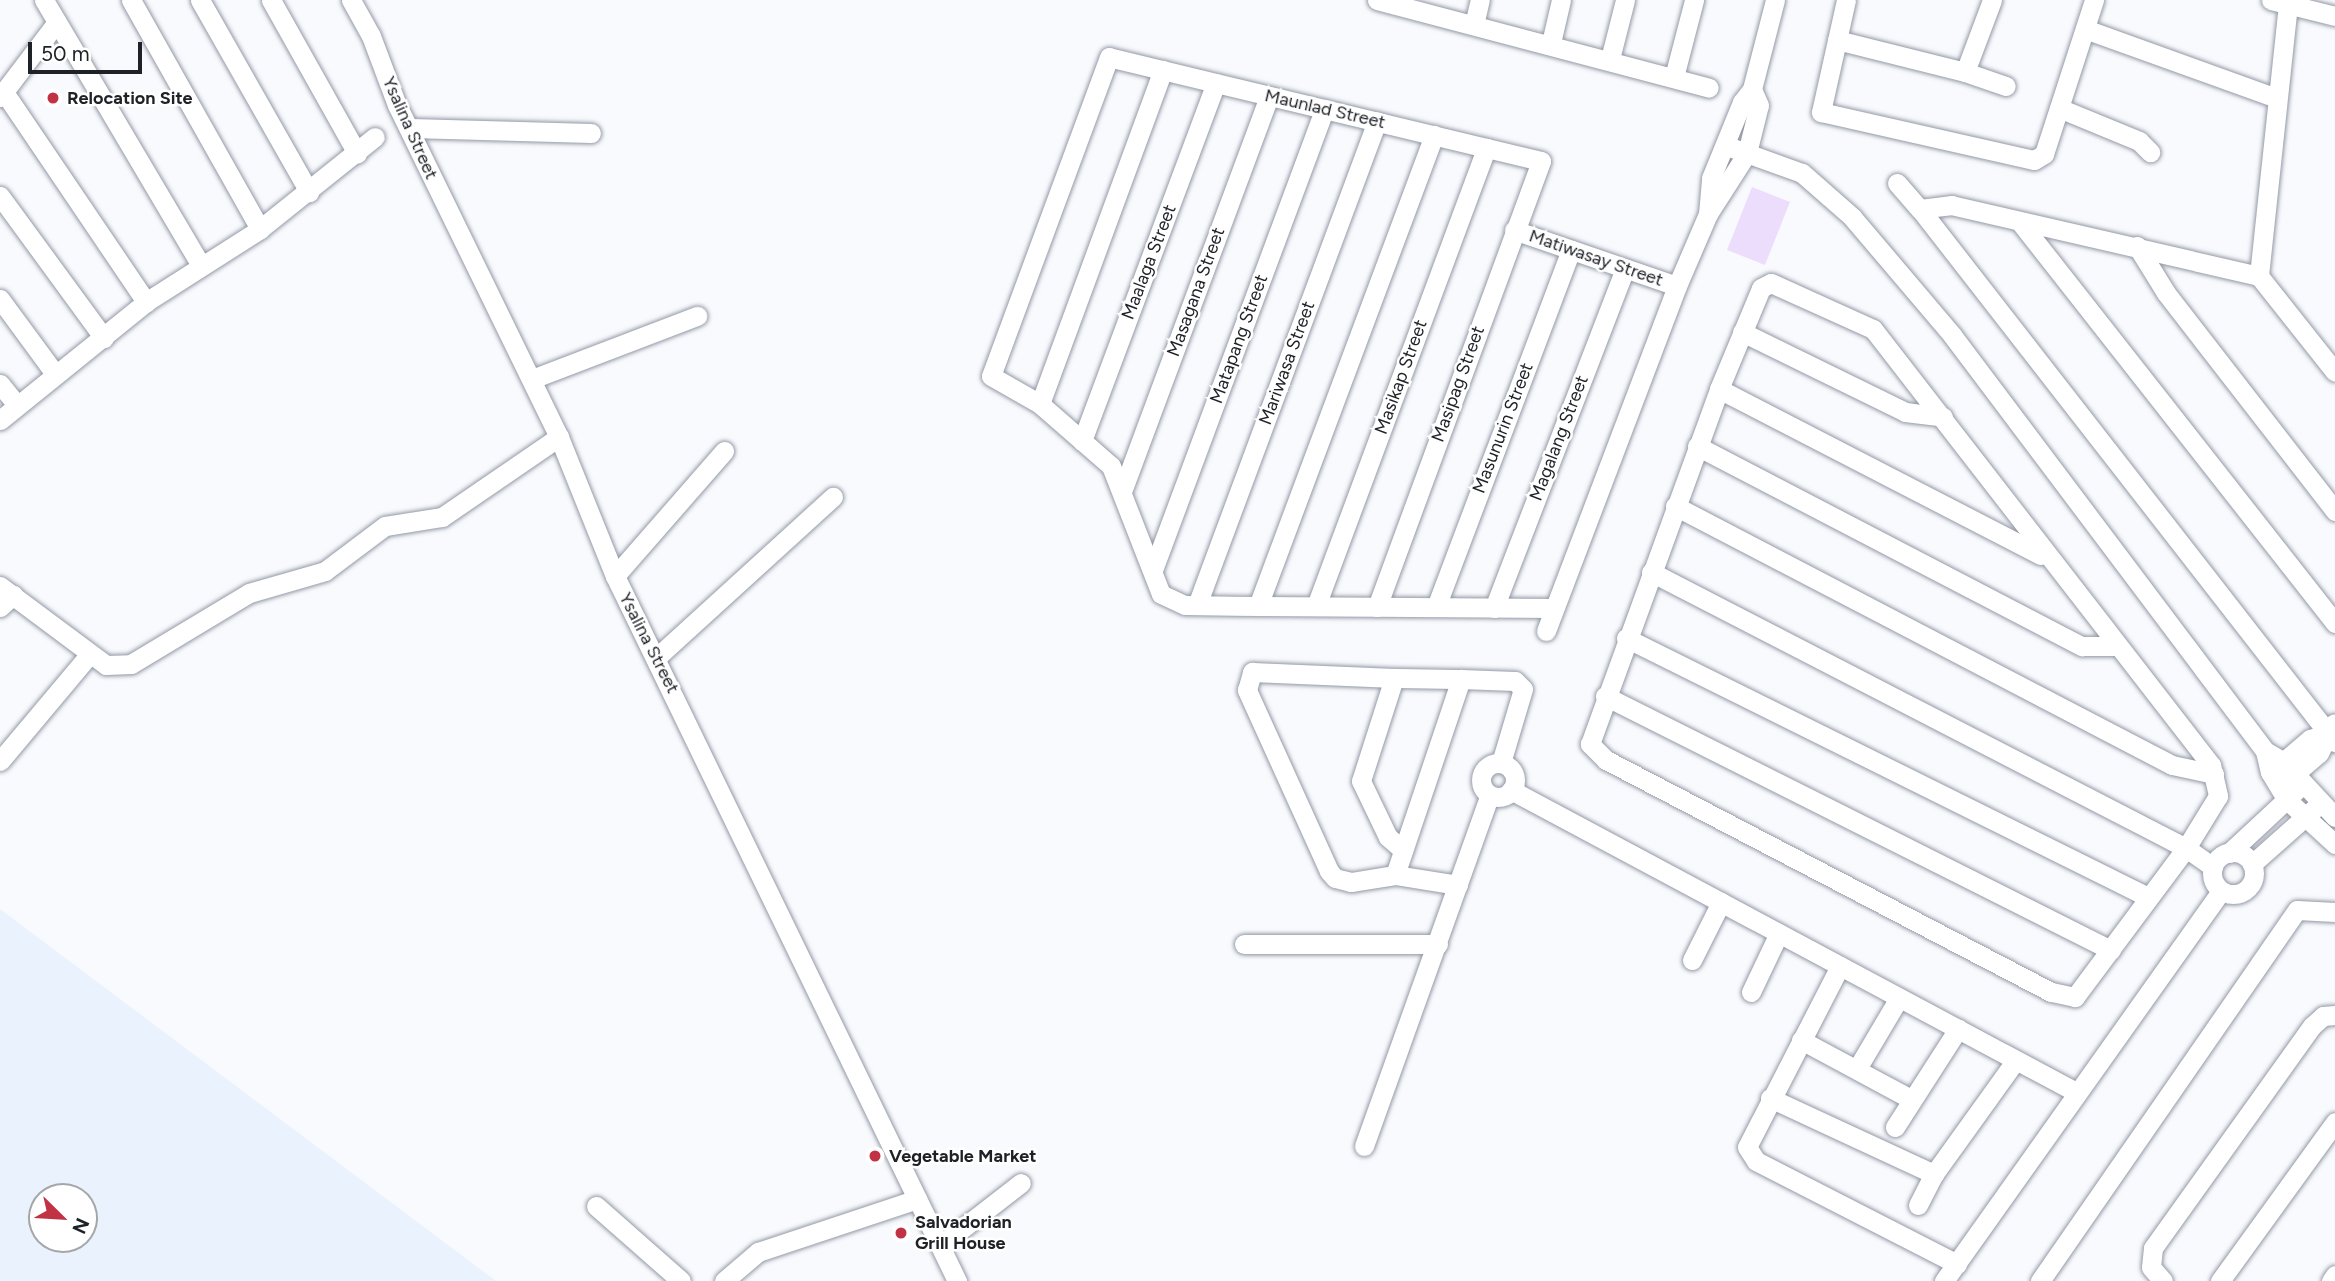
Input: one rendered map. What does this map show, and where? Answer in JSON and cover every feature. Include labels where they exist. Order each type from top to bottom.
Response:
[{"type":"street","points":[[44,0],[201,265]]},
{"type":"street","points":[[131,0],[260,229]]},
{"type":"street","points":[[200,0],[309,192]]},
{"type":"street","points":[[271,0],[357,153]]},
{"type":"street","name":"Ysalina Street","points":[[351,0],[371,36],[397,105],[411,128],[559,437],[615,576],[657,657],[957,1281]]},
{"type":"street","points":[[1377,0],[1551,43],[1709,88]]},
{"type":"street","points":[[1474,25],[1480,0]]},
{"type":"street","points":[[1551,43],[1561,0]]},
{"type":"street","points":[[1610,59],[1625,0]]},
{"type":"street","points":[[1674,77],[1694,0]]},
{"type":"street","points":[[1709,214],[1711,178],[1727,146],[1742,102],[1752,89],[1775,0]]},
{"type":"street","points":[[1846,0],[1821,112],[2034,160],[2044,155],[2094,0]]},
{"type":"street","points":[[1965,72],[1986,1]]},
{"type":"street","points":[[2259,276],[2277,97],[2279,2],[2335,16]]},
{"type":"street","points":[[57,22],[2,94],[146,302]]},
{"type":"street","points":[[2085,29],[2277,97]]},
{"type":"street","points":[[1837,40],[1965,72],[2006,86]]},
{"type":"street","name":"Maunlad Street","points":[[1040,404],[991,376],[1109,57],[1541,161]]},
{"type":"street","points":[[1163,70],[1040,404],[1111,466],[1123,489],[1156,585],[1167,599],[1197,605],[1554,608]]},
{"type":"street","name":"Maalaga Street","points":[[1082,441],[1216,83]]},
{"type":"street","points":[[1546,631],[1677,286],[1709,214],[1747,153],[1759,106],[1752,89]]},
{"type":"street","name":"Masagana Street","points":[[1123,489],[1269,96]]},
{"type":"street","points":[[2059,108],[2139,141],[2150,152]]},
{"type":"street","name":"Matapang Street","points":[[1153,570],[1324,109]]},
{"type":"street","name":"Mariwasa Street","points":[[1197,605],[1377,121]]},
{"type":"street","points":[[411,128],[591,133]]},
{"type":"street","points":[[1258,606],[1434,135]]},
{"type":"street","points":[[0,420],[146,302],[260,229],[375,137]]},
{"type":"street","points":[[1727,146],[1802,173],[1852,216],[1952,335],[2265,751],[2286,780],[2305,819],[2335,844]]},
{"type":"street","name":"Masikap Street","points":[[1316,606],[1486,148]]},
{"type":"street","name":"Masipag Street","points":[[1377,607],[1541,161]]},
{"type":"street","points":[[1897,183],[2333,733],[2310,739],[2286,780],[2229,853],[2213,867],[2213,880],[2221,891],[2235,894],[2247,889],[2253,877],[2252,864],[2243,855],[2229,853]]},
{"type":"street","points":[[0,196],[104,338]]},
{"type":"street","points":[[1920,209],[1952,205],[2259,276],[2335,372]]},
{"type":"street","points":[[2020,222],[2335,623]]},
{"type":"street","name":"Matiwasay Street","points":[[1514,230],[1677,286]]},
{"type":"street","points":[[2137,246],[2166,293],[2335,511]]},
{"type":"street","name":"Masunurin Street","points":[[1436,607],[1571,250]]},
{"type":"street","name":"Magalang Street","points":[[1494,608],[1625,268]]},
{"type":"street","points":[[1766,284],[1803,295],[1869,325],[1943,417],[2214,774],[2218,796],[2186,848],[2075,997],[2052,992],[1595,753],[1591,734],[1742,332],[1766,284]]},
{"type":"street","points":[[0,299],[55,374]]},
{"type":"street","points":[[531,379],[697,316]]},
{"type":"street","points":[[1742,332],[1905,412],[1943,417]]},
{"type":"street","points":[[0,384],[17,405]]},
{"type":"street","points":[[1719,388],[2048,558]]},
{"type":"street","points":[[4,596],[106,665],[131,664],[249,593],[325,571],[385,526],[442,517],[559,437]]},
{"type":"street","points":[[1697,446],[2082,646],[2115,646]]},
{"type":"street","points":[[615,576],[724,451]]},
{"type":"street","points":[[657,657],[832,497]]},
{"type":"street","points":[[1675,506],[2172,765],[2214,774]]},
{"type":"street","points":[[1651,572],[2186,848],[2213,867]]},
{"type":"street","points":[[1626,638],[2148,897]]},
{"type":"street","points":[[0,761],[89,655]]},
{"type":"street","points":[[1458,885],[1395,875],[1351,882],[1335,878],[1247,690],[1252,672],[1515,681],[1523,689],[1501,763]]},
{"type":"street","points":[[1394,678],[1361,781],[1388,837],[1403,850]]},
{"type":"street","points":[[1395,875],[1461,678]]},
{"type":"street","points":[[1605,696],[2111,950]]},
{"type":"street","points":[[1501,763],[1514,774],[1511,790],[1502,796],[1490,794],[1482,786],[1482,775],[1490,766],[1501,763]]},
{"type":"street","points":[[2286,780],[2335,817]]},
{"type":"street","points":[[1511,790],[2076,1092]]},
{"type":"street","points":[[1364,1146],[1490,794]]},
{"type":"street","points":[[2252,864],[2305,819],[2319,803]]},
{"type":"street","points":[[1944,1281],[2221,891]]},
{"type":"street","points":[[1692,960],[1721,902]]},
{"type":"street","points":[[2040,1281],[2297,910],[2335,912]]},
{"type":"street","points":[[1751,992],[1779,933]]},
{"type":"street","points":[[1244,944],[1438,944]]},
{"type":"street","points":[[1840,966],[1748,1138],[1747,1147],[1756,1161],[1957,1264]]},
{"type":"street","points":[[1858,1067],[1899,998]]},
{"type":"street","points":[[2163,1281],[2151,1267],[2153,1248],[2312,1026],[2323,1016],[2335,1016]]},
{"type":"street","points":[[1895,1127],[1958,1029]]},
{"type":"street","points":[[1801,1040],[1858,1067],[1911,1099]]},
{"type":"street","points":[[1919,1205],[1934,1174],[2016,1060]]},
{"type":"street","points":[[1770,1098],[1934,1174]]},
{"type":"street","points":[[2220,1281],[2335,1122]]},
{"type":"street","points":[[941,1245],[1021,1183]]},
{"type":"street","points":[[724,1281],[758,1252],[917,1199]]},
{"type":"street","points":[[596,1206],[681,1281]]},
{"type":"street","points":[[2331,1281],[2335,1275]]},
{"type":"shaded area","points":[[1752,187],[1790,202],[1765,265],[1727,250]]},
{"type":"shaded area","points":[[0,909],[496,1281],[0,1281]]},
{"type":"place","name":"Relocation Site","points":[[53,98]]},
{"type":"place","name":"Vegetable Market","points":[[875,1156]]},
{"type":"place","name":"Salvadorian Grill House","points":[[901,1233]]}]
